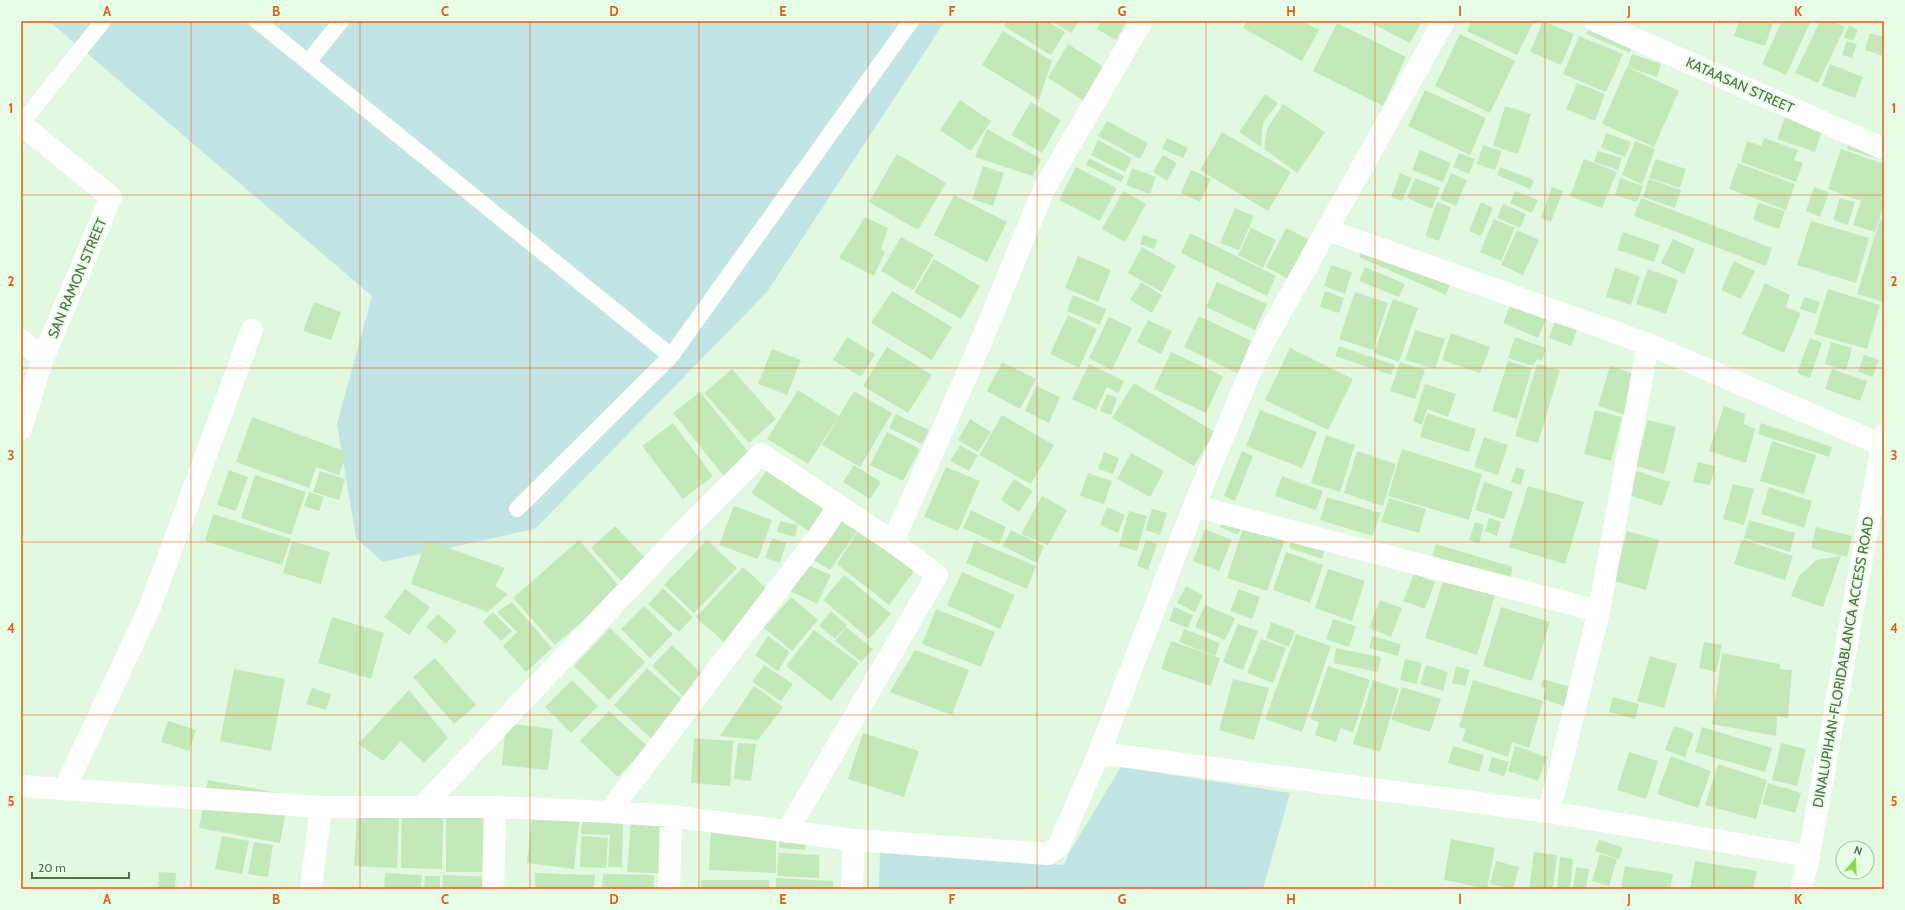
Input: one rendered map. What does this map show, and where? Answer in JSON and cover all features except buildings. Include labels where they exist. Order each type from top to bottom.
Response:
[{"type":"street","points":[[893,542],[978,349],[1044,189],[1142,21]]},
{"type":"street","points":[[21,786],[321,807],[495,807],[671,816],[854,840],[1048,854],[1058,847],[1099,753],[1194,506],[1260,349],[1444,21]]},
{"type":"street","name":"KATAASAN STREET","points":[[1595,21],[1884,149]]},
{"type":"street","name":"SAN RAMON STREET","points":[[21,124],[112,198],[43,358],[21,428]]},
{"type":"street","points":[[1328,230],[1648,344],[1883,440]]},
{"type":"street","points":[[65,788],[150,607],[252,330]]},
{"type":"street","name":"SAN RAMON STREET","points":[[21,340],[43,358]]},
{"type":"street","points":[[1549,812],[1599,611],[1648,344]]},
{"type":"street","name":"DINALUPIHAN-FLORIDABLANCA ACCESS ROAD","points":[[1801,889],[1809,856],[1883,440]]},
{"type":"street","points":[[422,807],[677,538],[761,454],[838,507],[893,542],[937,575],[787,832]]},
{"type":"street","points":[[1194,506],[1599,611]]},
{"type":"street","points":[[609,812],[818,537],[838,507]]},
{"type":"street","points":[[1099,753],[1549,812],[1809,856]]},
{"type":"street","points":[[311,889],[321,807]]},
{"type":"street","points":[[493,889],[495,807]]},
{"type":"street","points":[[669,889],[671,816]]},
{"type":"street","points":[[852,889],[854,840]]},
{"type":"lane","points":[[21,124],[103,21]]},
{"type":"lane","points":[[257,21],[671,356]]},
{"type":"lane","points":[[308,62],[341,21]]},
{"type":"lane","points":[[517,509],[671,356],[911,21]]},
{"type":"shaded area","points":[[49,21],[945,21],[767,292],[535,529],[383,562],[356,538],[337,424],[372,296]]},
{"type":"shaded area","points":[[1121,767],[1290,793],[1263,889],[879,889],[880,851],[1064,865],[1069,853]]}]
